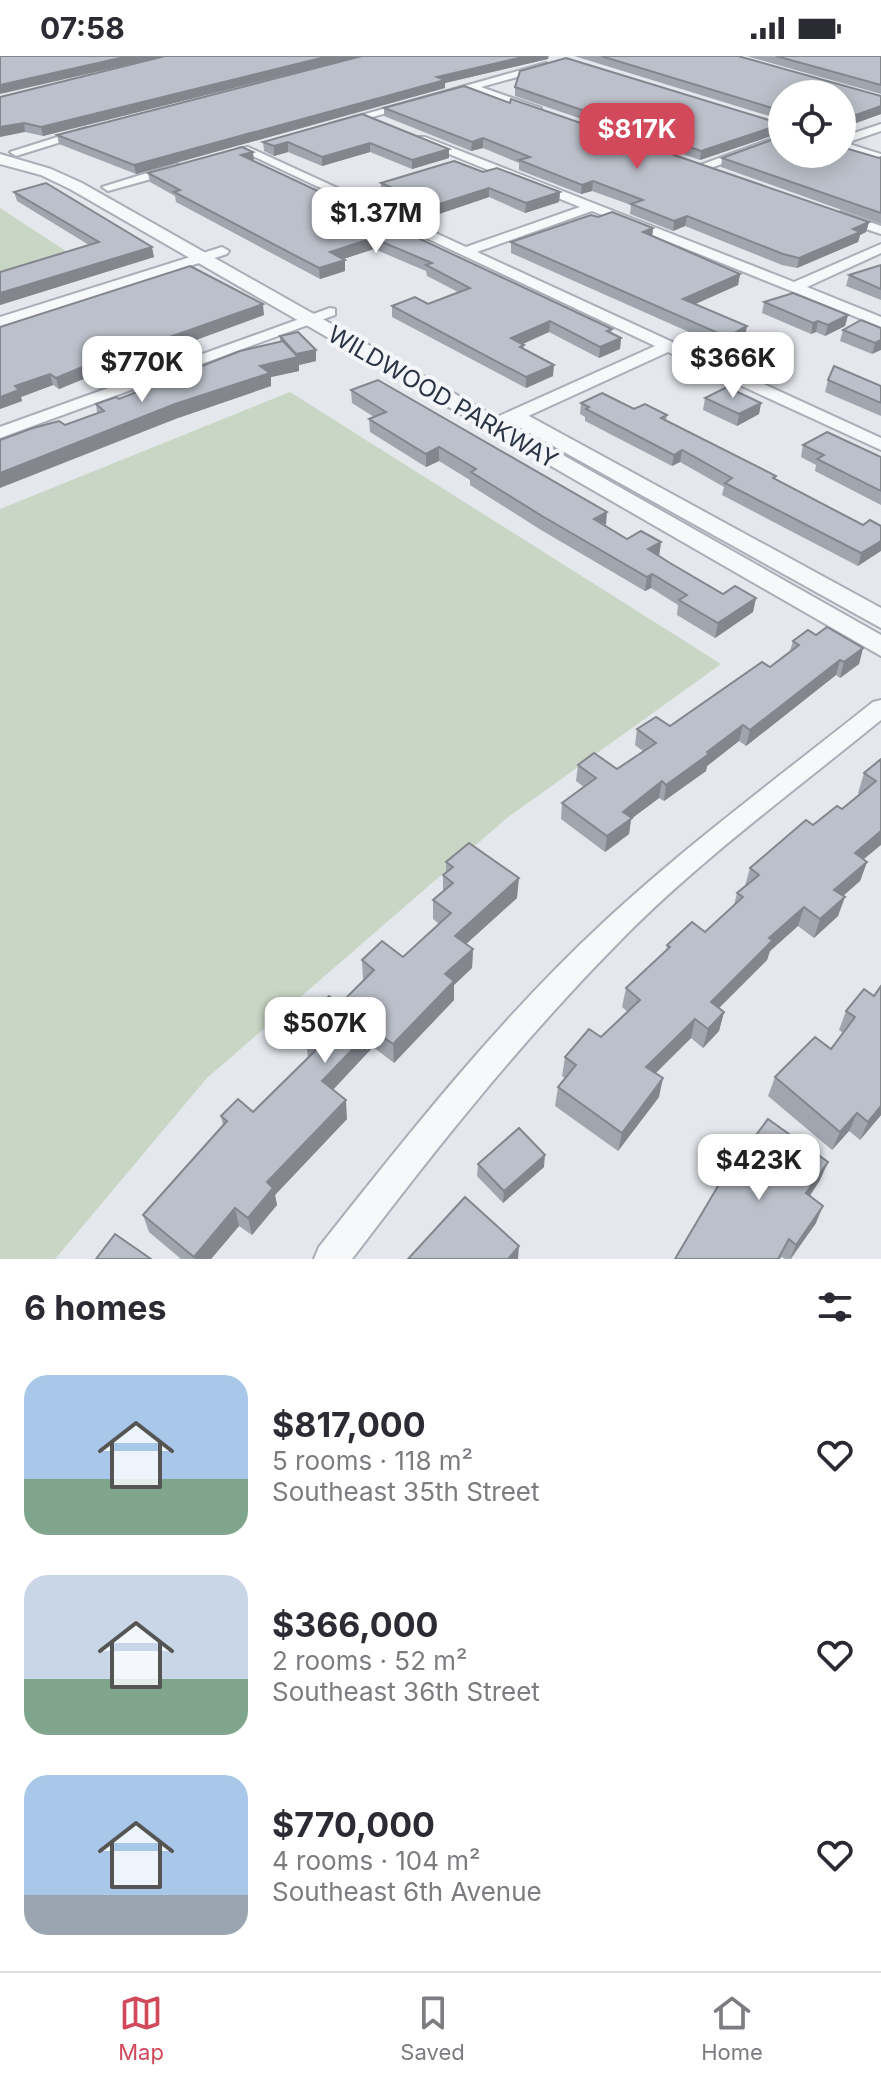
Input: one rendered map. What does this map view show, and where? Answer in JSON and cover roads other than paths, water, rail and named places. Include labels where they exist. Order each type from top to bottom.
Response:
[{"type":"street","points":[[319,128],[552,64]]},
{"type":"street","points":[[470,87],[557,117]]},
{"type":"street","points":[[364,116],[881,322]]},
{"type":"street","points":[[5,154],[101,127]]},
{"type":"street","points":[[856,138],[881,127]]},
{"type":"street","points":[[701,167],[768,143]]},
{"type":"street","points":[[244,149],[881,445]]},
{"type":"street","points":[[856,149],[881,158]]},
{"type":"street","name":"WILDWOOD PARKWAY","points":[[5,154],[59,164],[108,187],[881,619]]},
{"type":"street","name":"WILDWOOD PARKWAY","points":[[5,154],[62,178],[881,647]]},
{"type":"street","points":[[686,162],[716,172]]},
{"type":"street","points":[[108,187],[187,165]]},
{"type":"street","points":[[465,252],[592,207]]},
{"type":"street","points":[[821,209],[881,230]]},
{"type":"street","points":[[794,288],[881,248]]},
{"type":"street","points":[[0,322],[222,251]]},
{"type":"street","points":[[0,433],[330,312]]},
{"type":"street","points":[[494,425],[668,346]]},
{"type":"street","points":[[331,1259],[442,1115],[541,1004],[613,930],[673,875],[881,708]]}]
